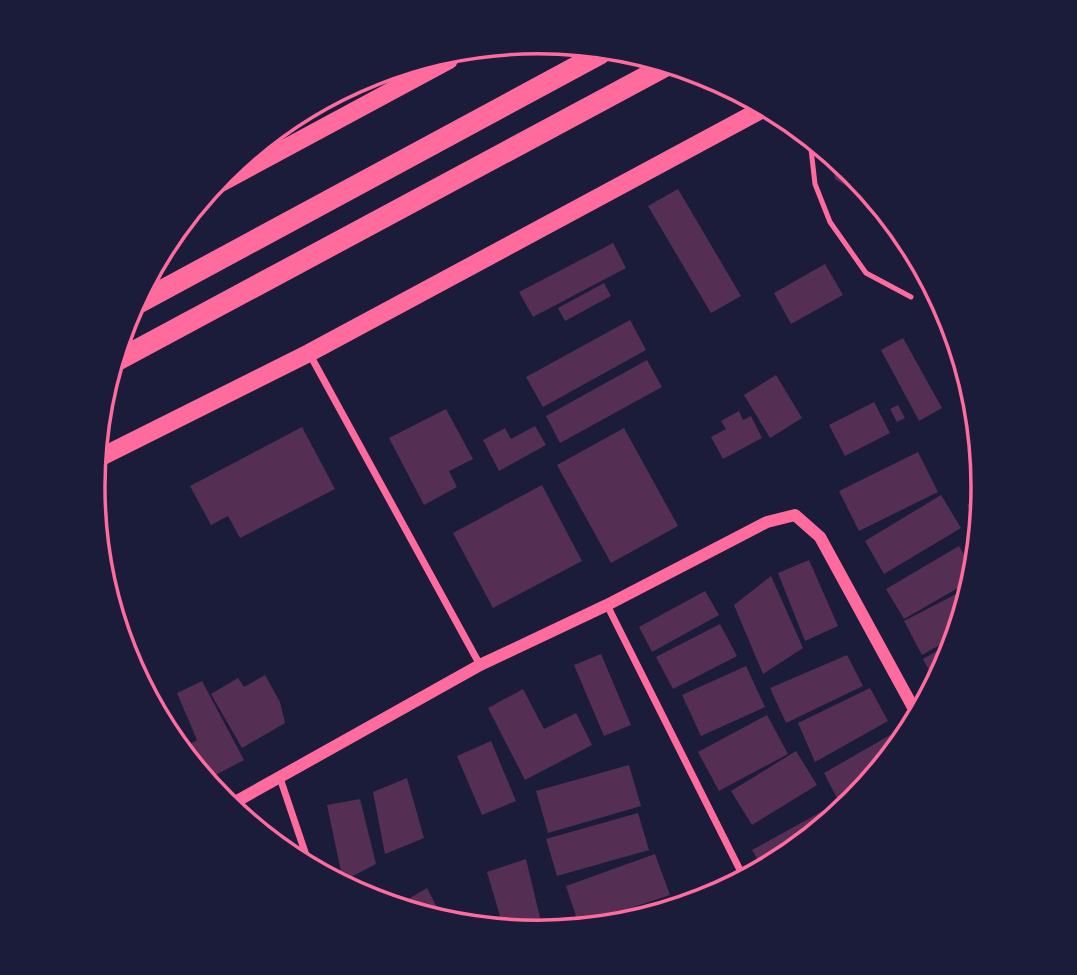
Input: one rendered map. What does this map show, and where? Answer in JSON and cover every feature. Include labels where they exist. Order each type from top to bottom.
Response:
[{"type":"highway","points":[[149,297],[593,58]]},
{"type":"highway","points":[[126,356],[657,71]]},
{"type":"main road","points":[[243,171],[436,67]]},
{"type":"main road","points":[[107,454],[309,353],[756,113]]},
{"type":"street","points":[[309,353],[480,665]]},
{"type":"street","points":[[239,800],[480,665],[607,605],[767,522],[796,515],[820,537],[912,706]]},
{"type":"street","points":[[607,605],[740,871]]},
{"type":"street","points":[[281,778],[305,853]]},
{"type":"lane","points":[[811,152],[815,184],[830,222],[866,272],[911,297]]},
{"type":"building","points":[[834,171],[854,191],[835,179]]},
{"type":"building","points":[[678,189],[741,296],[711,313],[648,206]]},
{"type":"building","points":[[613,243],[626,268],[533,317],[519,292]]},
{"type":"building","points":[[825,264],[843,295],[791,324],[774,293]]},
{"type":"building","points":[[604,283],[611,296],[565,321],[558,308]]},
{"type":"building","points":[[630,320],[646,350],[543,407],[526,377]]},
{"type":"building","points":[[903,338],[942,408],[919,421],[881,350]]},
{"type":"building","points":[[647,360],[662,387],[560,443],[546,416]]},
{"type":"building","points":[[776,375],[802,418],[770,438],[744,395]]},
{"type":"building","points":[[874,402],[890,433],[845,456],[829,425]]},
{"type":"building","points":[[898,405],[905,418],[897,422],[890,409]]},
{"type":"building","points":[[446,409],[473,459],[449,471],[457,487],[424,505],[389,438]]},
{"type":"building","points":[[739,411],[743,420],[751,416],[762,438],[723,459],[711,437],[726,429],[721,421]]},
{"type":"building","points":[[535,426],[546,445],[499,471],[483,440],[505,428],[511,439]]},
{"type":"building","points":[[302,427],[335,489],[240,538],[228,516],[211,525],[190,486]]},
{"type":"building","points":[[624,428],[678,526],[611,563],[557,465]]},
{"type":"building","points":[[918,452],[938,492],[859,531],[839,491]]},
{"type":"building","points":[[542,485],[582,561],[493,608],[453,533]]},
{"type":"building","points":[[941,495],[961,528],[884,574],[865,541]]},
{"type":"building","points":[[959,546],[966,557],[960,587],[904,619],[886,589]]},
{"type":"building","points":[[809,560],[838,626],[805,641],[778,573]]},
{"type":"building","points":[[771,576],[803,648],[763,674],[734,605]]},
{"type":"building","points":[[705,591],[719,615],[652,652],[639,627]]},
{"type":"building","points":[[956,594],[958,597],[943,643],[922,655],[904,621]]},
{"type":"building","points":[[720,624],[737,656],[673,689],[656,657]]},
{"type":"building","points":[[941,649],[930,672],[923,659]]},
{"type":"building","points":[[601,654],[631,725],[604,736],[574,665]]},
{"type":"building","points":[[847,655],[863,686],[786,723],[770,688]]},
{"type":"building","points":[[746,666],[765,707],[701,736],[682,695]]},
{"type":"building","points":[[265,675],[280,702],[285,723],[242,748],[211,694],[238,678],[244,687]]},
{"type":"building","points":[[202,681],[244,760],[215,775],[190,744],[197,740],[177,693]]},
{"type":"building","points":[[870,688],[888,721],[815,762],[798,723]]},
{"type":"building","points":[[523,689],[544,729],[576,713],[592,745],[525,780],[488,708]]},
{"type":"building","points":[[767,715],[788,754],[719,791],[698,752]]},
{"type":"building","points":[[892,734],[882,751],[838,800],[824,773]]},
{"type":"building","points":[[491,741],[516,801],[482,815],[457,756]]},
{"type":"building","points":[[796,751],[817,785],[752,825],[731,791]]},
{"type":"building","points":[[629,765],[641,806],[548,833],[536,791]]},
{"type":"building","points":[[407,778],[424,838],[385,854],[373,792]]},
{"type":"building","points":[[360,799],[376,864],[350,877],[341,873],[327,805]]},
{"type":"building","points":[[832,806],[802,831],[758,861],[752,850]]},
{"type":"building","points":[[638,813],[649,850],[557,876],[546,839]]},
{"type":"building","points":[[655,854],[670,895],[613,914],[577,919],[566,886]]},
{"type":"building","points":[[526,859],[541,921],[501,919],[487,872]]},
{"type":"building","points":[[427,888],[438,909],[426,906],[406,900]]}]
